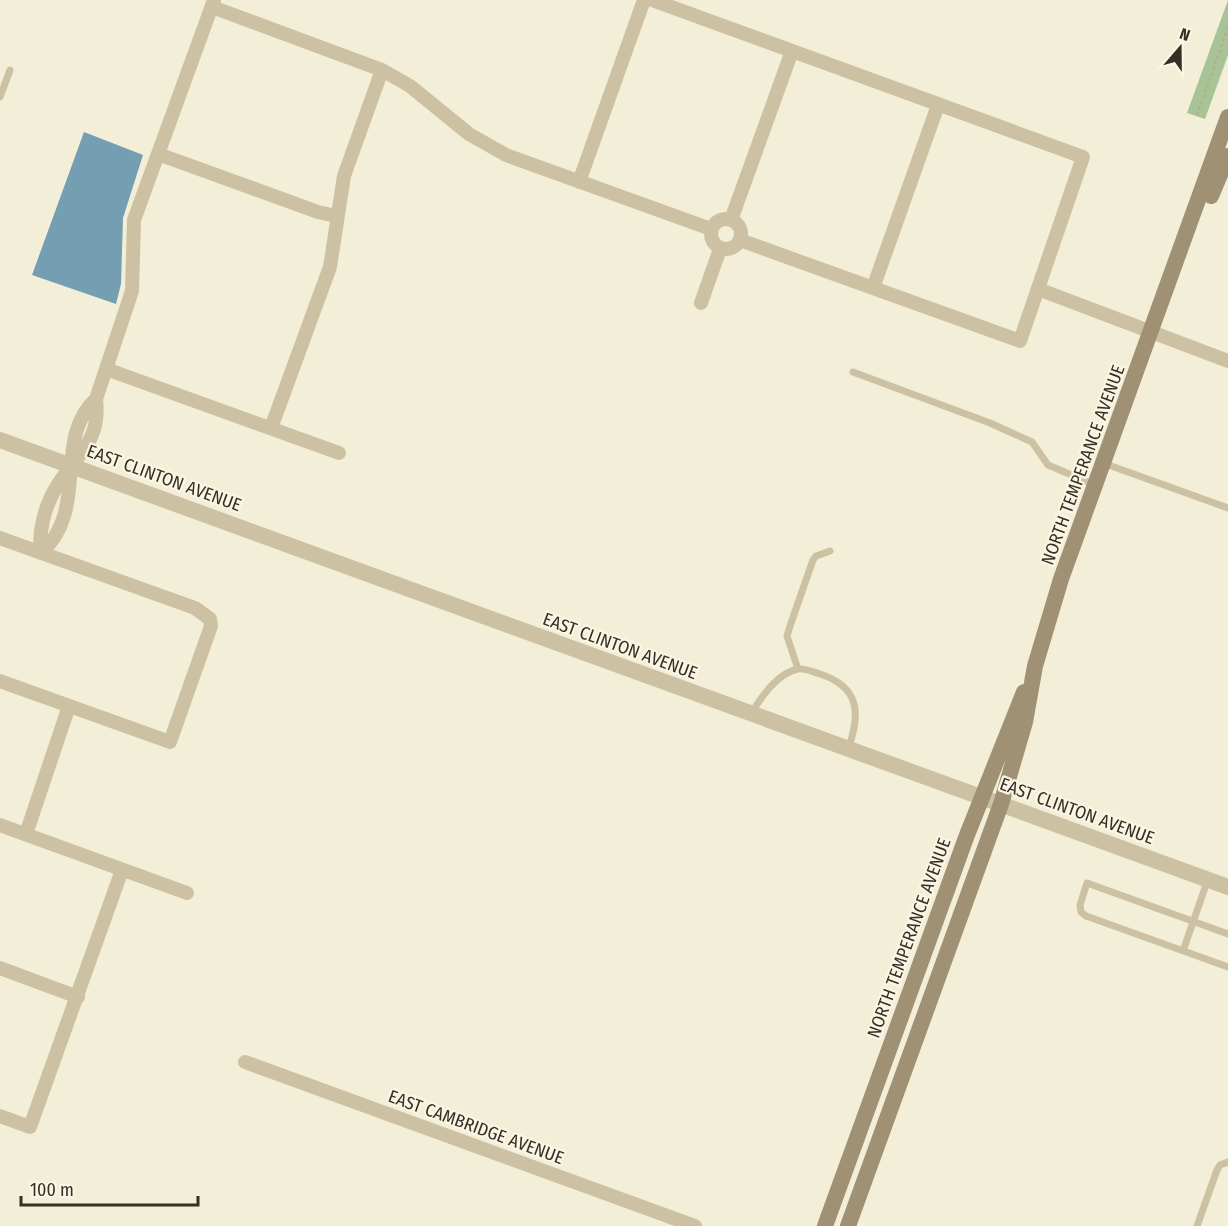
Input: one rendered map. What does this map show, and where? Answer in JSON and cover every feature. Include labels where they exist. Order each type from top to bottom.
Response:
[{"type":"main road","name":"NORTH TEMPERANCE AVENUE","points":[[825,1226],[982,797],[1035,666],[1061,579],[1153,332],[1228,117]]},
{"type":"main road","name":"NORTH TEMPERANCE AVENUE","points":[[1172,278],[1228,156]]},
{"type":"main road","name":"NORTH TEMPERANCE AVENUE","points":[[848,1226],[1001,804],[1025,722],[1035,666]]},
{"type":"street","points":[[579,182],[644,0]]},
{"type":"street","points":[[652,0],[1083,157],[1020,341],[740,240]]},
{"type":"street","points":[[41,553],[38,536],[56,487],[73,465],[72,444],[84,411],[96,399],[132,291],[134,220],[213,4],[382,70],[410,86],[489,146],[579,182],[711,229]]},
{"type":"street","points":[[731,220],[792,51]]},
{"type":"street","points":[[271,428],[330,267],[336,216],[344,176],[382,70]]},
{"type":"street","points":[[873,288],[938,105]]},
{"type":"street","points":[[158,154],[318,212],[336,216]]},
{"type":"street","points":[[721,219],[731,220],[741,231],[740,240],[734,248],[720,249],[711,239],[711,229],[721,219]]},
{"type":"street","points":[[701,303],[720,249]]},
{"type":"street","points":[[1038,289],[1228,361]]},
{"type":"street","points":[[106,369],[339,453]]},
{"type":"street","name":"EAST CLINTON AVENUE","points":[[0,440],[1228,887]]},
{"type":"street","points":[[0,538],[195,608],[210,619],[209,634],[170,742],[0,681]]},
{"type":"street","points":[[26,834],[69,706]]},
{"type":"street","points":[[0,825],[187,893]]},
{"type":"street","points":[[0,1116],[30,1127],[122,870]]},
{"type":"street","points":[[0,968],[78,997]]},
{"type":"street","name":"EAST CAMBRIDGE AVENUE","points":[[245,1062],[695,1226]]},
{"type":"lane","points":[[0,97],[10,70]]},
{"type":"lane","points":[[853,372],[990,423],[1032,442],[1048,465],[1095,485]]},
{"type":"lane","points":[[1103,463],[1228,508]]},
{"type":"lane","points":[[798,669],[788,636],[790,626],[813,560],[816,556],[830,551]]},
{"type":"lane","points":[[751,714],[769,689],[798,669],[835,679],[846,687],[854,702],[856,723],[848,749]]},
{"type":"lane","points":[[1183,951],[1208,879]]},
{"type":"lane","points":[[1228,934],[1087,883],[1080,905],[1081,912],[1086,916],[1228,967]]},
{"type":"lane","points":[[1197,1226],[1217,1170],[1220,1165],[1228,1162]]},
{"type":"path","points":[[1197,115],[1228,27]]},
{"type":"green space","points":[[1228,0],[1228,55],[1205,119],[1187,113]]},
{"type":"water","points":[[84,132],[143,155],[123,218],[121,284],[116,304],[32,275]]}]
